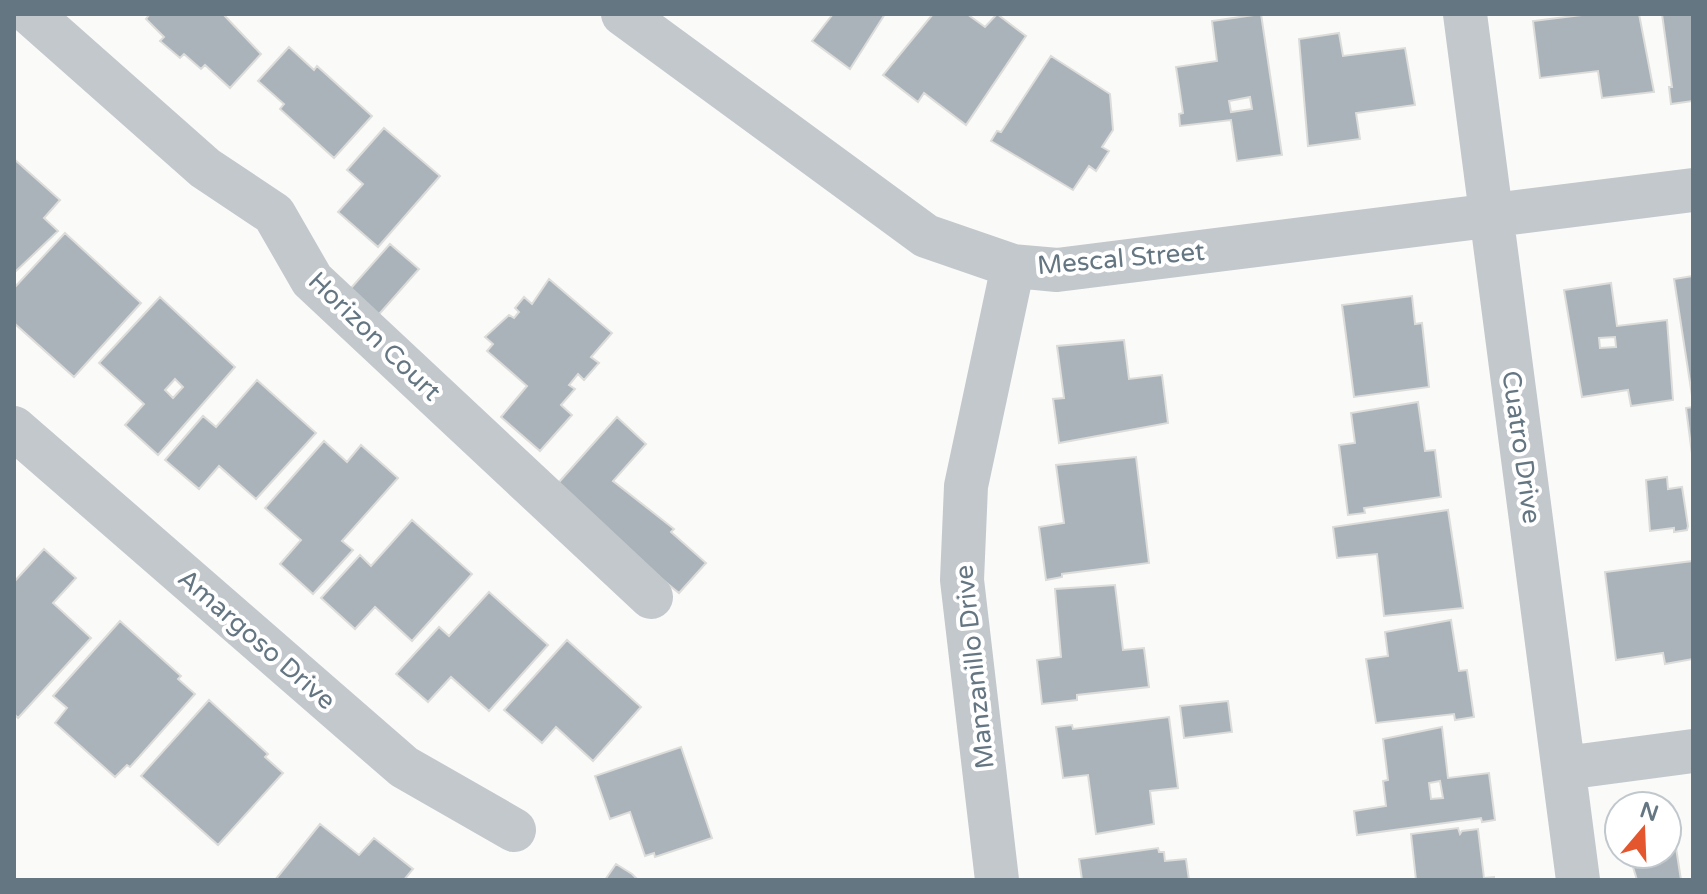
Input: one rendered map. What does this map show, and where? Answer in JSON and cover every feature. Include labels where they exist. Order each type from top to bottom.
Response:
[{"type":"street","name":"Horizon Court","points":[[31,14],[205,168],[274,214],[312,280],[651,597]]},
{"type":"street","name":"Mescal Street","points":[[623,14],[926,236],[1013,266],[1057,270],[1693,190]]},
{"type":"street","name":"Cuatro Drive","points":[[1465,14],[1578,880]]},
{"type":"street","name":"Manzanillo Drive","points":[[997,880],[962,580],[966,486],[1013,266]]},
{"type":"street","name":"Amargoso Drive","points":[[14,428],[404,767],[514,830]]},
{"type":"street","points":[[1565,768],[1693,751]]},
{"type":"building","points":[[150,14],[223,14],[261,54],[230,88],[205,65],[201,69],[184,54],[180,58],[160,41],[164,37],[146,19]]},
{"type":"building","points":[[833,14],[885,14],[850,69],[812,41]]},
{"type":"building","points":[[933,14],[967,14],[985,27],[997,14],[1026,36],[966,125],[924,93],[918,102],[883,75]]},
{"type":"building","points":[[1261,14],[1282,155],[1237,161],[1231,120],[1180,126],[1179,114],[1183,113],[1176,67],[1217,61],[1212,21]],"holes":[[[1250,97],[1252,109],[1231,112],[1229,101]]]},
{"type":"building","points":[[1590,14],[1639,14],[1654,92],[1602,98],[1598,71],[1540,78],[1533,21]]},
{"type":"building","points":[[1662,14],[1693,14],[1693,101],[1671,104],[1669,87],[1672,87]]},
{"type":"building","points":[[1339,33],[1343,56],[1405,48],[1415,105],[1356,113],[1360,139],[1308,146],[1299,39]]},
{"type":"building","points":[[289,47],[314,70],[317,66],[372,116],[334,158],[280,109],[284,104],[258,81]]},
{"type":"building","points":[[1051,56],[1110,94],[1113,130],[1102,147],[1109,151],[1096,171],[1089,166],[1073,190],[991,141],[997,131],[1001,132]]},
{"type":"building","points":[[384,128],[440,176],[378,247],[338,212],[363,184],[347,170]]},
{"type":"building","points":[[14,159],[60,200],[44,218],[58,231],[14,273]]},
{"type":"building","points":[[65,233],[141,303],[74,377],[14,323],[14,288]]},
{"type":"building","points":[[390,244],[419,269],[373,321],[344,296]]},
{"type":"building","points":[[1693,276],[1693,402],[1674,279]]},
{"type":"building","points":[[549,279],[612,333],[591,357],[599,363],[584,380],[578,374],[569,385],[575,389],[561,405],[572,415],[540,451],[501,417],[527,386],[487,351],[493,344],[485,337],[509,315],[514,318],[519,312],[515,308],[524,297],[532,304]]},
{"type":"building","points":[[1611,283],[1617,326],[1667,320],[1673,400],[1631,406],[1628,390],[1582,397],[1564,290]],"holes":[[[1615,337],[1616,347],[1600,348],[1599,338]]]},
{"type":"building","points":[[1412,296],[1415,324],[1422,323],[1429,387],[1354,397],[1342,305]]},
{"type":"building","points":[[160,297],[235,367],[158,455],[125,425],[144,404],[99,363]],"holes":[[[175,379],[183,387],[173,398],[165,390]]]},
{"type":"building","points":[[1124,340],[1129,379],[1162,375],[1168,423],[1059,443],[1053,399],[1064,398],[1057,346]]},
{"type":"building","points":[[257,380],[316,433],[256,499],[219,466],[199,489],[165,460],[203,416],[216,427]]},
{"type":"building","points":[[1418,402],[1425,451],[1435,450],[1441,497],[1364,508],[1365,513],[1348,515],[1339,445],[1355,443],[1351,413]]},
{"type":"building","points":[[1693,407],[1693,454],[1692,454],[1686,408]]},
{"type":"building","points":[[617,417],[646,444],[613,481],[674,529],[671,532],[706,563],[679,593],[552,490]]},
{"type":"building","points":[[324,441],[347,462],[361,445],[398,478],[342,541],[353,550],[313,594],[280,564],[301,540],[265,508]]},
{"type":"building","points":[[1136,457],[1149,563],[1062,574],[1062,577],[1046,580],[1039,527],[1064,523],[1056,465]]},
{"type":"building","points":[[1667,477],[1668,489],[1682,487],[1687,530],[1650,531],[1646,480]]},
{"type":"building","points":[[1448,510],[1463,608],[1384,616],[1377,554],[1337,558],[1333,527]]},
{"type":"building","points":[[412,520],[472,574],[412,641],[375,607],[355,629],[321,598],[360,555],[371,566]]},
{"type":"building","points":[[44,549],[76,578],[53,603],[91,638],[18,718],[14,714],[14,582]]},
{"type":"building","points":[[1693,561],[1693,659],[1665,664],[1663,653],[1616,660],[1605,572]]},
{"type":"building","points":[[1115,585],[1123,650],[1144,648],[1149,687],[1077,695],[1077,700],[1042,704],[1037,660],[1061,657],[1055,589]]},
{"type":"building","points":[[489,592],[548,645],[489,711],[451,677],[428,702],[396,674],[439,627],[449,636]]},
{"type":"building","points":[[1451,620],[1459,671],[1467,670],[1474,717],[1455,720],[1454,714],[1376,723],[1366,659],[1388,656],[1385,632]]},
{"type":"building","points":[[120,621],[181,676],[178,679],[195,694],[130,767],[127,765],[115,777],[55,723],[67,708],[53,696]]},
{"type":"building","points":[[567,640],[641,707],[593,761],[556,727],[542,743],[504,710]]},
{"type":"building","points":[[209,700],[268,754],[265,757],[283,773],[218,845],[141,776]]},
{"type":"building","points":[[1228,701],[1232,732],[1184,738],[1180,706]]},
{"type":"building","points":[[1169,717],[1178,788],[1150,791],[1154,824],[1096,834],[1088,775],[1063,778],[1056,727],[1072,725],[1073,729]]},
{"type":"building","points":[[1442,727],[1448,778],[1489,773],[1495,820],[1482,822],[1481,818],[1357,835],[1354,811],[1386,806],[1383,781],[1388,780],[1383,739]],"holes":[[[1440,781],[1443,798],[1431,799],[1429,783]]]},
{"type":"building","points":[[681,747],[712,838],[655,857],[654,853],[645,856],[630,812],[610,819],[595,776]]},
{"type":"building","points":[[320,824],[359,855],[374,838],[413,869],[404,880],[275,880]]},
{"type":"building","points":[[1458,828],[1460,834],[1478,829],[1484,878],[1494,877],[1494,880],[1416,880],[1411,834]]},
{"type":"building","points":[[1158,848],[1159,852],[1164,852],[1165,861],[1186,859],[1189,880],[1082,880],[1079,859]]},
{"type":"building","points":[[616,864],[632,874],[638,880],[605,880]]},
{"type":"building","points":[[1634,870],[1679,870],[1681,880],[1637,880]]}]
